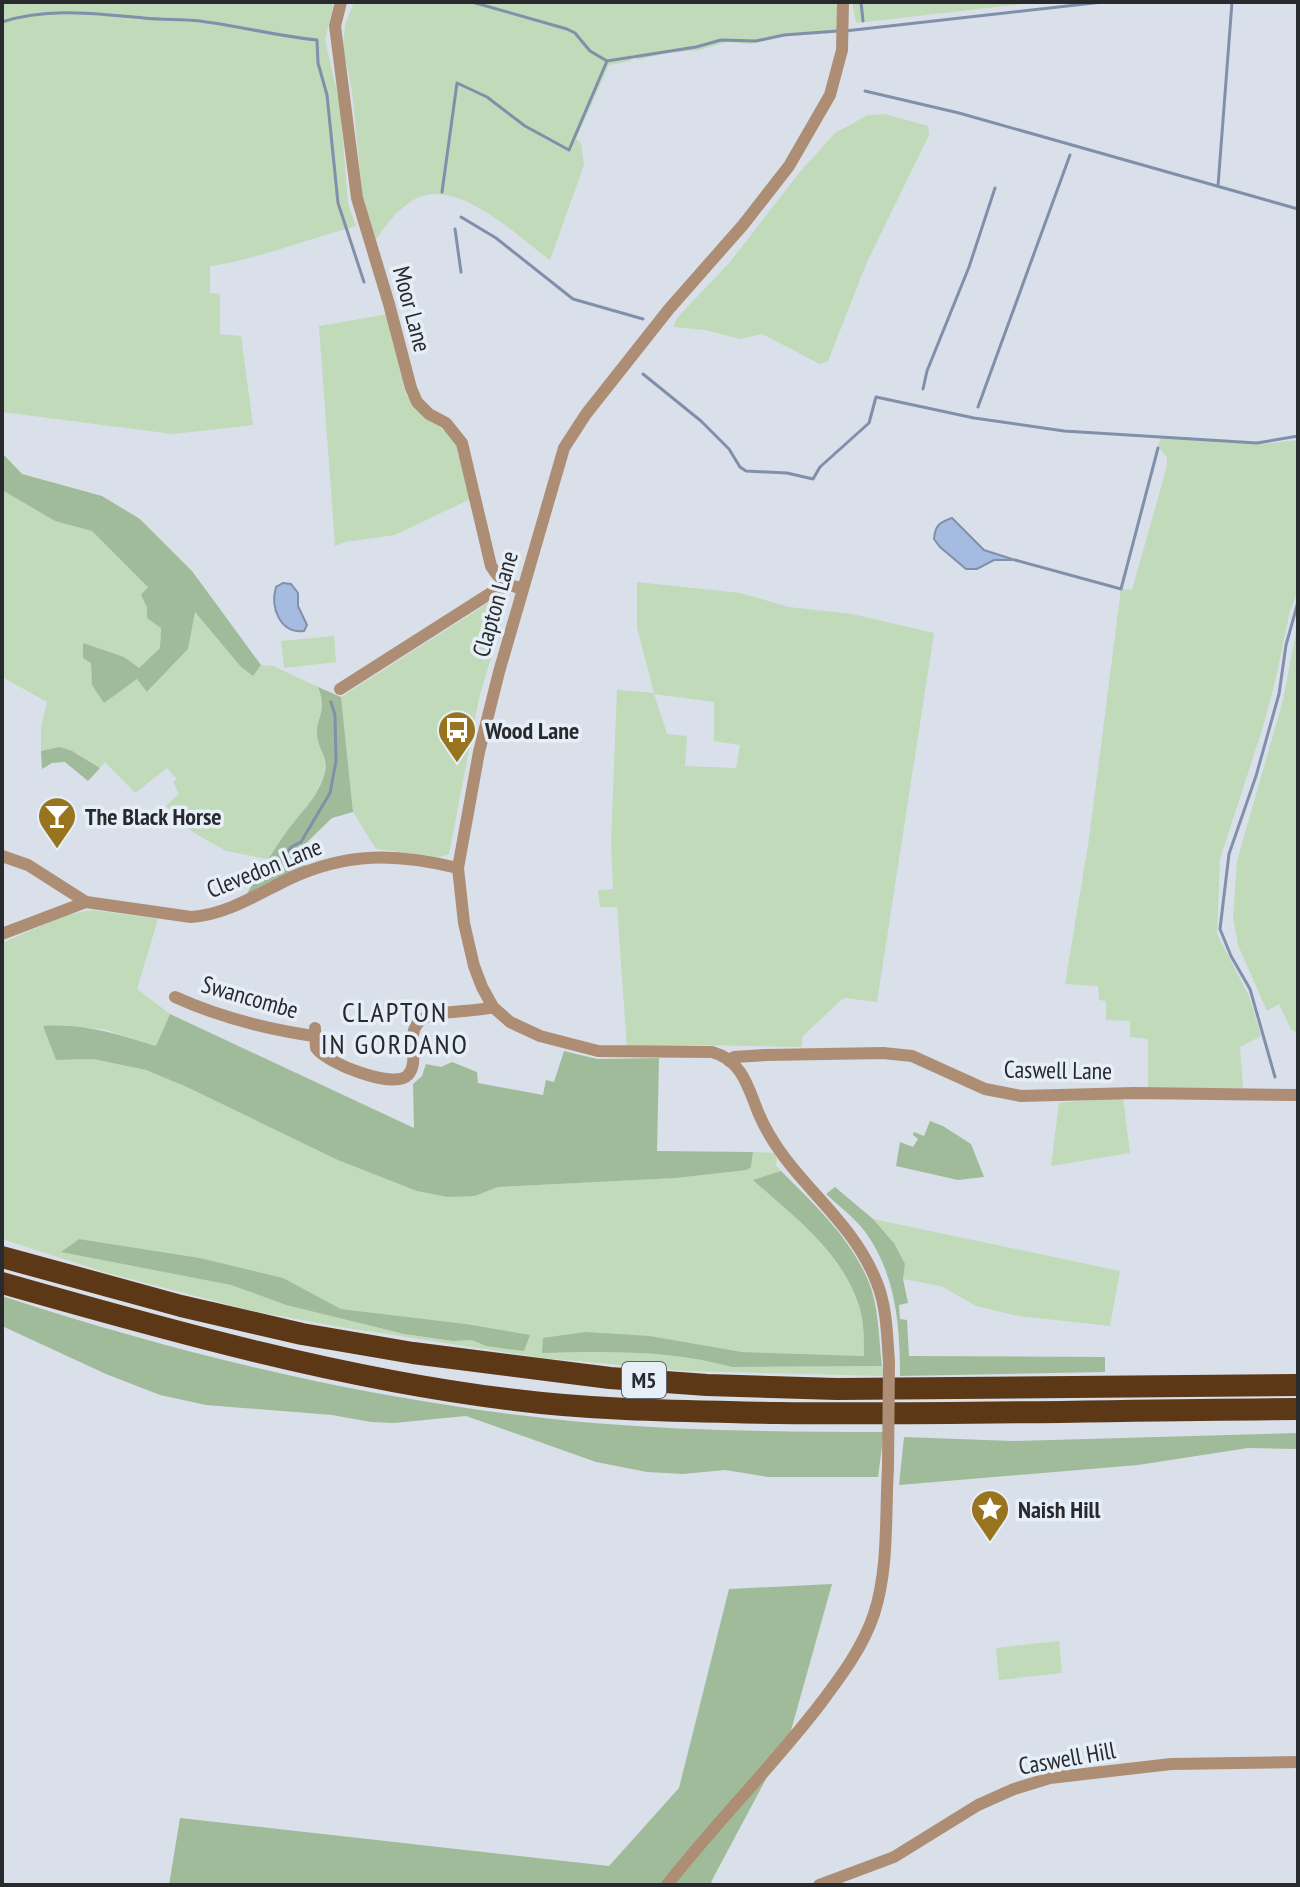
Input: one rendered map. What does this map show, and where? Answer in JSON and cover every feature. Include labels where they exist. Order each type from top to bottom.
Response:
[{"type":"highway","name":"M5","points":[[2,1257],[109,1288],[302,1334],[413,1353],[610,1378],[837,1389],[1298,1385]]},
{"type":"highway","name":"M5","points":[[2,1283],[297,1360],[399,1382],[546,1404],[645,1411],[919,1415],[1298,1409]]},
{"type":"street","name":"Moor Lane","points":[[341,2],[335,26],[357,198],[411,388],[417,402],[429,414],[446,423],[462,443],[491,566],[497,576],[516,587]]},
{"type":"street","name":"Clapton Lane","points":[[493,1007],[474,966],[464,923],[458,868],[479,752],[516,587],[564,448],[586,414],[669,309],[743,225],[789,166],[830,95],[842,50],[843,2]]},
{"type":"street","points":[[340,689],[497,589],[516,587]]},
{"type":"street","name":"Clevedon Lane","points":[[2,856],[28,865],[86,902],[200,916],[241,903],[292,878],[353,858],[388,857],[458,868]]},
{"type":"street","points":[[2,934],[86,902]]},
{"type":"street","name":"Swancombe","points":[[175,997],[211,1012],[268,1027],[315,1032],[316,1048],[326,1059],[377,1077],[401,1079],[410,1071],[413,1034],[422,1019],[493,1007]]},
{"type":"street","points":[[493,1007],[521,1028],[582,1047],[621,1053],[712,1052],[729,1061],[744,1076],[776,1145],[806,1185],[838,1217],[860,1246],[878,1285],[886,1322],[889,1362],[888,1468],[882,1576],[874,1613],[862,1643],[841,1677],[791,1742],[667,1885]]},
{"type":"street","name":"Caswell Lane","points":[[729,1061],[734,1057],[766,1055],[883,1053],[912,1056],[985,1089],[1021,1096],[1134,1093],[1298,1095]]},
{"type":"street","name":"Caswell Hill","points":[[819,1885],[894,1857],[978,1805],[1050,1778],[1171,1764],[1298,1762]]},
{"type":"green space","points":[[2,2],[334,2],[325,40],[340,104],[348,204],[356,226],[265,254],[210,266],[210,293],[220,294],[220,334],[241,336],[253,425],[173,434],[2,412]]},
{"type":"green space","points":[[354,2],[836,2],[839,33],[787,36],[750,44],[727,42],[700,50],[637,60],[636,55],[631,55],[631,61],[609,65],[576,139],[581,143],[584,165],[550,260],[484,211],[447,195],[429,195],[412,201],[396,214],[375,241],[363,201],[352,91],[343,47],[345,25]]},
{"type":"green space","points":[[852,2],[1041,2],[856,23]]},
{"type":"green space","points":[[884,114],[928,126],[929,135],[867,262],[828,361],[820,364],[762,334],[740,339],[705,330],[674,327],[677,318],[730,262],[799,173],[835,133],[868,115]]},
{"type":"green space","points":[[389,314],[406,395],[423,415],[454,438],[460,451],[470,499],[395,535],[335,546],[319,326]]},
{"type":"green space","points":[[1161,437],[1263,444],[1298,440],[1298,591],[1290,611],[1263,727],[1220,859],[1217,934],[1249,996],[1261,1036],[1240,1047],[1243,1088],[1148,1090],[1148,1039],[1130,1037],[1130,1021],[1106,1020],[1106,1001],[1099,1000],[1098,986],[1065,984],[1089,839],[1121,589],[1132,590],[1167,466],[1167,457],[1158,446]]},
{"type":"green space","points":[[2,453],[22,474],[102,496],[140,519],[192,571],[261,665],[253,676],[241,667],[195,612],[188,649],[147,692],[137,679],[104,703],[92,685],[91,663],[83,658],[83,643],[124,657],[139,668],[160,648],[161,628],[147,618],[147,607],[141,595],[148,587],[92,531],[55,521],[2,490]]},
{"type":"green space","points":[[2,490],[55,521],[92,531],[149,587],[141,595],[161,628],[160,648],[139,668],[124,657],[91,663],[92,685],[138,679],[148,692],[188,649],[195,612],[241,667],[253,676],[261,665],[273,666],[318,687],[322,708],[317,735],[325,761],[323,776],[302,814],[267,859],[226,851],[191,831],[166,806],[179,794],[173,782],[177,779],[167,768],[135,793],[105,762],[100,768],[66,750],[41,751],[41,727],[47,702],[2,677]]},
{"type":"green space","points":[[637,582],[740,593],[789,607],[852,614],[934,633],[877,1002],[845,998],[840,1001],[802,1037],[802,1047],[694,1045],[627,1048],[617,907],[600,907],[598,890],[613,889],[611,842],[617,690],[654,693],[637,628]],"holes":[[[654,694],[714,702],[714,741],[740,745],[736,768],[685,766],[687,736],[667,734]]]},
{"type":"green space","points":[[504,593],[508,601],[479,698],[449,854],[439,857],[376,849],[353,812],[341,697]]},
{"type":"green space","points":[[1298,621],[1298,1034],[1291,1029],[1279,1004],[1267,1011],[1238,945],[1233,917],[1237,861],[1283,700]]},
{"type":"green space","points":[[334,636],[336,662],[284,668],[281,641]]},
{"type":"green space","points":[[318,687],[341,697],[353,812],[332,818],[300,849],[306,868],[245,897],[279,842],[314,797],[322,780],[326,766],[317,735],[322,708]]},
{"type":"green space","points":[[60,747],[100,768],[88,781],[65,762],[52,763],[42,769],[41,751]]},
{"type":"green space","points":[[92,910],[158,919],[137,989],[170,1014],[157,1046],[103,1029],[44,1026],[56,1060],[93,1059],[146,1070],[475,1196],[498,1187],[676,1178],[747,1170],[751,1167],[753,1152],[775,1153],[775,1164],[781,1171],[754,1180],[815,1237],[841,1269],[861,1313],[865,1356],[742,1352],[650,1336],[542,1353],[662,1355],[732,1367],[882,1366],[884,1376],[687,1371],[543,1358],[334,1326],[249,1310],[104,1272],[2,1239],[2,943],[66,915]],"holes":[[[79,1239],[200,1258],[282,1278],[341,1309],[466,1324],[530,1336],[486,1346],[472,1340],[453,1341],[404,1334],[286,1305],[231,1285],[62,1252]]]},
{"type":"green space","points":[[170,1014],[414,1128],[413,1084],[422,1076],[426,1064],[441,1067],[452,1062],[477,1072],[478,1083],[543,1095],[546,1080],[554,1082],[564,1051],[597,1059],[659,1058],[657,1151],[753,1152],[751,1167],[676,1178],[498,1187],[475,1196],[448,1197],[417,1191],[338,1160],[146,1070],[93,1059],[56,1060],[43,1026],[86,1028],[156,1046]]},
{"type":"green space","points":[[1123,1097],[1130,1153],[1051,1166],[1059,1103]]},
{"type":"green space","points":[[930,1121],[971,1144],[984,1177],[958,1180],[896,1166],[900,1142],[913,1147],[918,1139],[914,1132],[924,1136]]},
{"type":"green space","points":[[781,1171],[834,1226],[865,1273],[876,1309],[882,1366],[732,1367],[662,1355],[542,1353],[543,1338],[585,1332],[650,1336],[742,1352],[864,1356],[861,1312],[841,1269],[815,1237],[753,1180]]},
{"type":"green space","points":[[835,1187],[873,1219],[894,1243],[905,1264],[903,1279],[908,1303],[899,1305],[900,1319],[907,1320],[909,1356],[1105,1357],[1105,1372],[900,1376],[897,1320],[884,1266],[862,1228],[826,1194]]},
{"type":"green space","points":[[873,1219],[1120,1271],[1110,1326],[1018,1316],[976,1306],[941,1286],[903,1279],[899,1253]]},
{"type":"green space","points":[[79,1239],[200,1258],[283,1278],[341,1309],[530,1335],[524,1351],[486,1346],[472,1340],[453,1341],[404,1334],[286,1305],[231,1285],[61,1252]]},
{"type":"green space","points":[[2,1296],[220,1359],[368,1392],[443,1404],[629,1426],[884,1432],[878,1477],[768,1477],[725,1470],[683,1474],[647,1472],[596,1462],[466,1416],[394,1423],[206,1405],[160,1395],[2,1326]]},
{"type":"green space","points":[[1298,1433],[1298,1449],[1248,1448],[1138,1465],[899,1485],[904,1437],[1012,1441]]},
{"type":"green space","points":[[832,1584],[790,1734],[711,1882],[715,1885],[169,1885],[180,1818],[609,1866],[679,1788],[729,1589]]},
{"type":"green space","points":[[1059,1641],[1062,1673],[999,1680],[996,1648]]},
{"type":"water","points":[[952,518],[984,550],[1015,560],[994,560],[977,569],[966,569],[934,539],[939,525]]},
{"type":"water","points":[[283,583],[291,584],[298,593],[298,606],[307,625],[304,631],[289,628],[279,618],[274,595],[276,587]]},
{"type":"waterway","points":[[472,2],[567,29],[575,33],[590,51],[607,61],[721,40],[756,41],[784,35],[837,31]]},
{"type":"waterway","points":[[861,2],[863,21]]},
{"type":"waterway","points":[[845,31],[1103,2]]},
{"type":"waterway","points":[[1218,186],[1232,2]]},
{"type":"waterway","points":[[2,22],[38,14],[90,14],[200,21],[317,40],[318,63],[327,95],[338,203],[364,282]]},
{"type":"waterway","points":[[442,192],[457,83],[487,97],[525,126],[569,150],[607,61]]},
{"type":"waterway","points":[[865,91],[959,113],[1298,209]]},
{"type":"waterway","points":[[978,407],[1070,155]]},
{"type":"waterway","points":[[923,389],[995,188]]},
{"type":"waterway","points":[[461,217],[496,238],[573,299],[643,319]]},
{"type":"waterway","points":[[455,229],[461,272]]},
{"type":"waterway","points":[[643,374],[701,421],[746,471],[787,473],[813,479],[820,467],[869,423],[876,397],[974,418],[1064,431],[1257,443],[1298,436]]},
{"type":"waterway","points":[[1015,560],[1121,589],[1158,448]]},
{"type":"waterway","points":[[1275,1077],[1250,989],[1220,929],[1229,854],[1256,776],[1279,694],[1286,645],[1298,602]]},
{"type":"waterway","points":[[276,869],[291,847],[301,842],[330,793],[336,761],[335,715],[331,702]]},
{"type":"place","name":"Wood Lane","points":[[457,764]]},
{"type":"place","name":"The Black Horse","points":[[57,850]]},
{"type":"place","name":"Naish Hill","points":[[990,1543]]},
{"type":"district","name":"CLAPTON IN GORDANO","points":[[395,1027]]}]
